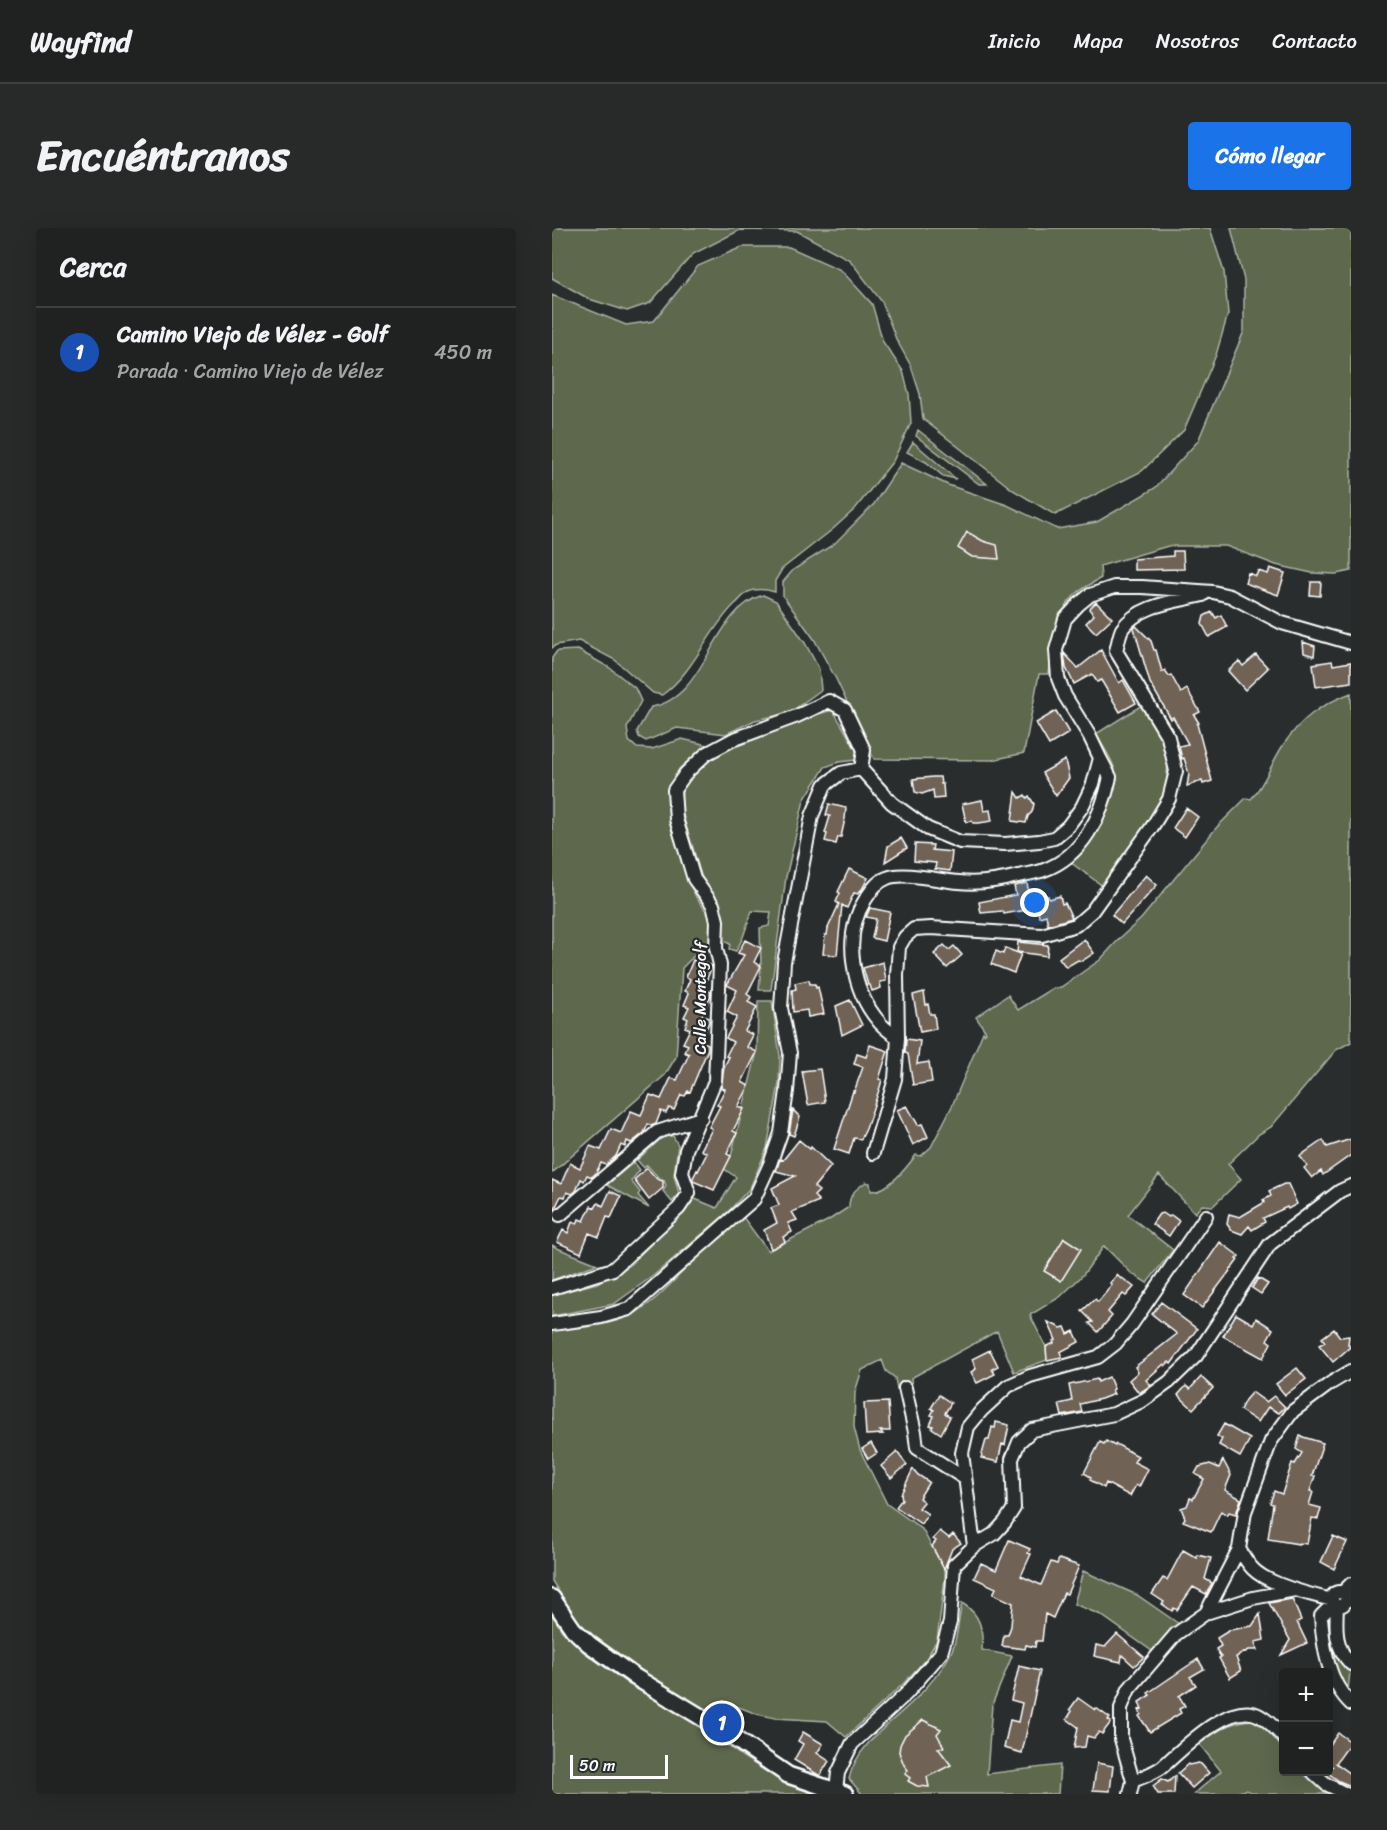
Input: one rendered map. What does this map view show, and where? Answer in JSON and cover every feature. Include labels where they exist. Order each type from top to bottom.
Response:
[{"type":"street","points":[[898,1038],[880,1023],[862,994],[851,955],[857,913],[873,887],[888,877],[907,876],[961,883],[1001,880],[1046,870],[1071,855],[1090,832],[1105,800],[1110,777],[1089,735],[1065,696],[1058,678],[1056,650],[1065,619],[1089,595],[1114,587],[1213,592],[1230,596],[1282,624],[1351,643]]},
{"type":"street","points":[[873,1153],[895,1079],[898,1038],[897,975],[899,947],[905,937],[914,929],[931,928],[1042,935],[1076,925],[1092,911],[1169,799],[1176,771],[1168,737],[1116,651],[1121,631],[1142,611],[1213,592]]},
{"type":"street","name":"Calle Montegolf","points":[[552,1288],[613,1269],[679,1208],[689,1193],[682,1173],[686,1150],[715,1081],[720,965],[716,948],[717,921],[713,905],[694,879],[676,819],[674,790],[686,772],[706,754],[732,740],[797,716],[829,701],[845,710],[860,740],[864,750],[861,769]]},
{"type":"street","points":[[552,1323],[601,1317],[629,1309],[754,1199],[781,1133],[790,1053],[781,1008],[784,962],[812,816],[825,785],[841,772],[861,769],[892,803],[928,829],[960,842],[1005,844],[1039,841],[1054,837],[1068,826],[1082,807],[1093,784],[1100,758]]},
{"type":"street","points":[[560,1215],[657,1132],[701,1118]]},
{"type":"street","points":[[552,1598],[573,1629],[589,1644],[635,1677],[719,1728],[789,1775],[841,1792],[838,1773],[852,1744],[906,1694],[940,1653],[950,1622],[954,1564],[974,1546],[994,1534],[1014,1508],[1012,1459],[1019,1442],[1032,1430],[1114,1414],[1144,1400],[1169,1382],[1196,1356],[1270,1244],[1340,1191],[1351,1186]]},
{"type":"street","points":[[974,1546],[962,1453],[968,1427],[982,1410],[1008,1386],[1040,1373],[1098,1357],[1115,1344],[1132,1324],[1206,1216]]},
{"type":"street","points":[[1206,1613],[1239,1549],[1245,1512],[1271,1441],[1293,1411],[1351,1371]]},
{"type":"street","points":[[905,1388],[917,1448],[964,1478]]},
{"type":"street","points":[[1239,1549],[1253,1570],[1272,1581],[1295,1590],[1342,1597]]},
{"type":"street","points":[[1130,1794],[1133,1781],[1121,1738],[1121,1708],[1129,1689],[1176,1634],[1206,1613],[1253,1598],[1295,1590]]},
{"type":"street","points":[[1342,1597],[1336,1633],[1342,1656],[1351,1664]]},
{"type":"street","points":[[1342,1597],[1321,1616],[1323,1647],[1342,1695],[1351,1704]]},
{"type":"street","points":[[1133,1781],[1160,1769],[1192,1740],[1225,1718],[1248,1712],[1259,1715],[1279,1732]]},
{"type":"street","points":[[1317,1776],[1326,1785],[1346,1794]]},
{"type":"green space","points":[[552,228],[1210,228],[1224,272],[1228,314],[1216,355],[1184,430],[1142,471],[1055,515],[1013,490],[923,419],[920,394],[911,366],[896,339],[882,302],[850,260],[797,231],[740,230],[693,254],[650,303],[627,311],[589,299],[552,278]]},
{"type":"green space","points":[[1231,228],[1351,228],[1351,571],[1336,574],[1312,573],[1276,565],[1226,546],[1168,546],[1100,566],[1101,578],[1076,594],[1063,611],[1054,642],[1049,674],[1039,674],[1024,753],[992,760],[874,759],[814,639],[783,596],[783,582],[793,570],[834,544],[874,504],[901,463],[948,485],[1007,505],[1057,529],[1097,522],[1155,488],[1198,441],[1244,331],[1244,280]]},
{"type":"green space","points":[[742,247],[789,247],[841,270],[872,304],[883,342],[903,371],[909,394],[911,423],[893,461],[855,509],[782,569],[775,581],[775,592],[755,590],[743,596],[724,616],[683,675],[662,695],[653,693],[615,660],[579,641],[556,645],[552,648],[552,295],[626,325],[654,321],[698,266]]},
{"type":"green space","points":[[918,430],[987,484],[979,484],[916,436]]},
{"type":"green space","points":[[913,442],[956,479],[943,476],[926,462],[907,452]]},
{"type":"green space","points":[[763,595],[776,601],[805,643],[819,669],[821,690],[789,713],[755,720],[726,734],[677,728],[646,741],[639,737],[637,731],[651,707],[670,700],[685,688],[698,672],[731,618],[745,604]]},
{"type":"green space","points":[[578,650],[610,668],[635,688],[641,701],[627,728],[629,741],[637,748],[652,749],[682,739],[707,745],[679,769],[668,790],[669,822],[689,882],[709,915],[712,951],[696,954],[682,968],[676,1057],[665,1075],[552,1173],[552,658],[557,651]]},
{"type":"green space","points":[[1351,693],[1351,1042],[1336,1050],[1271,1127],[1259,1134],[1228,1164],[1241,1179],[1213,1206],[1202,1205],[1195,1213],[1159,1175],[1128,1215],[1173,1250],[1147,1283],[1131,1273],[1104,1246],[1083,1275],[1060,1297],[1030,1315],[1046,1347],[1047,1360],[1014,1372],[997,1331],[911,1378],[912,1387],[897,1390],[895,1378],[886,1371],[882,1360],[862,1370],[855,1392],[854,1427],[860,1450],[887,1504],[922,1529],[945,1571],[937,1640],[926,1659],[903,1684],[846,1737],[827,1721],[775,1718],[723,1701],[717,1716],[647,1675],[590,1634],[578,1622],[552,1581],[552,1330],[607,1323],[637,1312],[660,1294],[701,1253],[743,1217],[768,1251],[829,1220],[849,1207],[854,1192],[866,1182],[870,1183],[871,1191],[890,1183],[916,1155],[921,1156],[931,1147],[952,1106],[983,1032],[984,1034],[986,1032],[976,1017],[1008,995],[1018,1010],[1052,989],[1061,987],[1100,960],[1141,919],[1217,827],[1246,798],[1251,799],[1296,728],[1320,708]]},
{"type":"green space","points":[[1142,705],[1166,748],[1168,760],[1166,791],[1156,810],[1104,887],[1070,862],[1095,834],[1116,783],[1113,766],[1096,734]]},
{"type":"green space","points":[[833,710],[856,750],[856,760],[825,767],[804,800],[786,877],[771,990],[759,990],[760,928],[769,926],[771,912],[752,911],[736,951],[729,949],[730,944],[722,940],[723,921],[704,885],[680,805],[683,785],[702,765],[731,747],[803,718]]},
{"type":"green space","points":[[758,1001],[772,1001],[780,1056],[779,1084],[767,1148],[750,1188],[727,1213],[653,1276],[614,1304],[552,1316],[552,1295],[597,1283],[629,1266],[695,1199],[717,1208],[736,1177],[724,1169],[731,1156],[757,1052]]},
{"type":"green space","points":[[673,1136],[678,1145],[674,1175],[679,1194],[672,1202],[663,1191],[666,1186],[664,1180],[647,1165],[644,1168],[637,1160],[663,1137]]},
{"type":"green space","points":[[634,1162],[640,1170],[631,1181],[640,1192],[638,1195],[649,1208],[607,1185]]},
{"type":"green space","points":[[552,1245],[557,1248],[597,1264],[552,1280]]},
{"type":"green space","points":[[1083,1571],[1137,1595],[1179,1624],[1152,1651],[1101,1615],[1074,1604]]},
{"type":"green space","points":[[962,1603],[973,1612],[980,1623],[982,1650],[1012,1656],[992,1705],[987,1774],[1060,1765],[1058,1794],[862,1794],[849,1779],[853,1765],[870,1742],[932,1681],[945,1663],[957,1635]]},
{"type":"green space","points":[[552,1614],[562,1631],[628,1684],[701,1726],[743,1757],[783,1782],[816,1794],[552,1794]]},
{"type":"green space","points":[[1327,1631],[1336,1653],[1350,1672],[1348,1690],[1333,1662]]},
{"type":"green space","points":[[1252,1720],[1266,1727],[1279,1744],[1279,1776],[1306,1776],[1326,1794],[1258,1794],[1245,1790],[1232,1794],[1194,1794],[1221,1771],[1199,1744],[1218,1731]]},
{"type":"building","points":[[967,532],[983,541],[997,545],[999,559],[972,557],[958,548]]},
{"type":"building","points":[[1173,551],[1183,551],[1184,569],[1134,570],[1134,559],[1173,556]]},
{"type":"building","points":[[1270,568],[1285,573],[1278,595],[1245,583],[1248,573],[1256,576],[1258,571],[1268,574]]},
{"type":"building","points":[[1311,582],[1321,582],[1320,596],[1310,595]]},
{"type":"building","points":[[1096,602],[1112,618],[1096,633],[1086,623],[1094,615],[1089,609]]},
{"type":"building","points":[[1212,612],[1216,618],[1221,615],[1227,627],[1209,637],[1202,624],[1204,616]]},
{"type":"building","points":[[1136,626],[1151,641],[1162,672],[1165,670],[1169,676],[1171,675],[1181,693],[1187,689],[1200,712],[1194,715],[1199,723],[1197,724],[1212,781],[1203,784],[1202,781],[1187,786],[1189,774],[1179,746],[1188,744],[1150,683],[1134,628]]},
{"type":"building","points":[[1303,642],[1315,646],[1314,656],[1304,653]]},
{"type":"building","points":[[1101,650],[1119,683],[1123,680],[1136,703],[1120,712],[1101,680],[1097,682],[1092,674],[1074,684],[1066,668],[1064,653],[1078,668]]},
{"type":"building","points":[[1256,655],[1268,668],[1245,690],[1228,671],[1239,661],[1243,666]]},
{"type":"building","points":[[1332,661],[1333,665],[1351,662],[1351,682],[1316,687],[1313,664]]},
{"type":"building","points":[[1056,711],[1069,733],[1049,745],[1036,723]]},
{"type":"building","points":[[1065,760],[1069,778],[1056,796],[1042,773]]},
{"type":"building","points":[[940,777],[944,798],[934,799],[933,790],[922,794],[915,792],[913,779]]},
{"type":"building","points":[[1016,792],[1020,798],[1025,795],[1027,798],[1029,796],[1034,804],[1026,823],[1012,821]]},
{"type":"building","points":[[982,800],[984,811],[990,810],[992,821],[966,822],[962,804]]},
{"type":"building","points":[[829,804],[846,808],[841,837],[838,837],[836,844],[825,841],[830,816],[826,815]]},
{"type":"building","points":[[1186,808],[1198,817],[1185,837],[1173,828]]},
{"type":"building","points":[[901,838],[907,848],[885,862],[888,846]]},
{"type":"building","points":[[915,844],[933,845],[932,850],[952,852],[950,871],[935,869],[936,863],[914,861]]},
{"type":"building","points":[[849,869],[868,878],[861,891],[858,894],[854,893],[847,908],[842,905],[837,955],[823,954],[825,935],[827,935],[839,904],[836,902],[840,893],[838,892]]},
{"type":"building","points":[[1146,875],[1157,885],[1122,924],[1112,915]]},
{"type":"building","points":[[1027,883],[1030,899],[1048,896],[1049,899],[1060,896],[1062,904],[1065,903],[1072,918],[1048,925],[1046,915],[1039,917],[1038,908],[1004,914],[1003,911],[981,913],[979,902],[1016,895],[1014,886]]},
{"type":"building","points":[[870,908],[890,912],[884,941],[872,938],[876,919],[866,917]]},
{"type":"building","points":[[1084,939],[1094,953],[1066,967],[1059,958]]},
{"type":"building","points":[[745,940],[761,948],[754,962],[761,966],[747,994],[751,997],[748,1002],[757,1007],[745,1031],[753,1035],[747,1047],[757,1052],[742,1082],[749,1086],[738,1107],[744,1109],[733,1131],[737,1133],[727,1154],[731,1156],[714,1190],[693,1181],[693,1178],[707,1153],[701,1150],[712,1129],[709,1127],[720,1106],[717,1105],[725,1089],[721,1088],[724,1067],[729,1057],[726,1056],[733,1042],[726,1038],[737,1017],[727,1012],[737,990],[727,985],[744,955],[738,953]]},
{"type":"building","points":[[1018,942],[1048,945],[1047,956],[1017,952]]},
{"type":"building","points":[[944,945],[949,950],[954,946],[962,955],[947,968],[934,954]]},
{"type":"building","points":[[1005,948],[1021,954],[1014,973],[991,964],[996,951],[1003,954]]},
{"type":"building","points":[[693,960],[712,966],[703,989],[711,992],[702,1015],[709,1018],[701,1041],[708,1044],[708,1049],[690,1092],[688,1091],[685,1096],[681,1095],[674,1110],[669,1108],[666,1113],[661,1111],[656,1124],[651,1126],[648,1124],[644,1133],[631,1143],[627,1141],[625,1147],[621,1145],[616,1156],[606,1165],[601,1163],[592,1177],[587,1175],[584,1181],[581,1179],[576,1191],[572,1194],[567,1192],[565,1197],[561,1196],[552,1214],[552,1180],[561,1184],[570,1163],[580,1168],[590,1146],[601,1150],[611,1129],[621,1133],[631,1111],[641,1115],[650,1095],[661,1099],[671,1078],[677,1080],[689,1054],[684,1052],[688,1045],[683,1043],[690,1029],[685,1027],[688,1019],[684,1017],[689,1007],[684,1005],[689,993],[685,991],[690,979],[686,977]]},
{"type":"building","points":[[883,962],[886,981],[880,982],[881,988],[872,991],[863,968]]},
{"type":"building","points":[[809,980],[810,984],[818,987],[824,1014],[808,1017],[807,1010],[793,1012],[792,990],[796,989],[795,983]]},
{"type":"building","points":[[924,992],[930,1014],[934,1014],[936,1029],[920,1032],[913,995]]},
{"type":"building","points":[[850,1000],[862,1025],[842,1035],[836,1006]]},
{"type":"building","points":[[906,1039],[920,1041],[917,1064],[929,1062],[932,1082],[913,1085],[908,1054],[905,1053]]},
{"type":"building","points":[[870,1045],[888,1051],[879,1079],[882,1080],[866,1129],[861,1139],[854,1138],[849,1154],[834,1149],[863,1067],[854,1064],[857,1054],[866,1057]]},
{"type":"building","points":[[820,1069],[825,1102],[808,1105],[802,1071]]},
{"type":"building","points":[[907,1106],[918,1125],[922,1124],[928,1137],[913,1145],[897,1110]]},
{"type":"building","points":[[793,1110],[800,1117],[794,1136],[789,1134]]},
{"type":"building","points":[[1351,1139],[1351,1155],[1323,1175],[1321,1171],[1312,1178],[1304,1168],[1307,1166],[1300,1156],[1323,1140],[1327,1147]]},
{"type":"building","points":[[799,1140],[810,1149],[811,1147],[831,1166],[814,1187],[819,1191],[814,1196],[819,1201],[792,1212],[797,1220],[788,1223],[792,1232],[783,1237],[785,1242],[771,1249],[764,1230],[777,1223],[771,1208],[779,1205],[772,1188],[795,1176],[776,1171],[780,1159],[783,1160]]},
{"type":"building","points":[[647,1168],[657,1179],[663,1181],[663,1188],[649,1200],[634,1180]]},
{"type":"building","points":[[1288,1184],[1297,1204],[1263,1218],[1265,1222],[1252,1230],[1249,1226],[1242,1234],[1231,1230],[1227,1224],[1229,1214],[1240,1217],[1265,1202],[1263,1200],[1271,1196],[1269,1191]]},
{"type":"building","points":[[610,1191],[621,1196],[611,1218],[607,1217],[599,1237],[589,1233],[581,1253],[557,1242],[563,1230],[568,1233],[572,1222],[577,1224],[579,1219],[584,1221],[591,1206],[595,1208],[598,1203],[603,1206]]},
{"type":"building","points":[[1163,1213],[1179,1221],[1169,1236],[1152,1224],[1159,1214]]},
{"type":"building","points":[[1064,1238],[1081,1249],[1061,1281],[1044,1271]]},
{"type":"building","points":[[1220,1242],[1239,1256],[1236,1259],[1238,1260],[1202,1308],[1184,1295]]},
{"type":"building","points":[[1117,1275],[1134,1287],[1126,1296],[1123,1294],[1108,1312],[1112,1316],[1098,1332],[1089,1323],[1093,1322],[1082,1311],[1095,1299],[1098,1302]]},
{"type":"building","points":[[1258,1278],[1268,1284],[1261,1294],[1252,1288]]},
{"type":"building","points":[[1161,1302],[1197,1329],[1171,1364],[1169,1362],[1165,1366],[1164,1364],[1146,1380],[1151,1385],[1139,1393],[1129,1380],[1138,1372],[1135,1367],[1177,1334],[1152,1314]]},
{"type":"building","points":[[1236,1314],[1253,1324],[1256,1318],[1273,1329],[1267,1340],[1271,1343],[1263,1358],[1223,1336]]},
{"type":"building","points":[[1048,1322],[1061,1328],[1065,1327],[1068,1334],[1074,1331],[1079,1342],[1060,1352],[1062,1357],[1047,1360],[1046,1347],[1056,1340]]},
{"type":"building","points":[[1334,1329],[1340,1337],[1349,1336],[1350,1347],[1333,1362],[1319,1345],[1325,1342],[1322,1338]]},
{"type":"building","points":[[990,1350],[998,1366],[992,1369],[995,1374],[977,1383],[971,1372],[976,1369],[972,1359]]},
{"type":"building","points":[[1297,1368],[1306,1379],[1285,1395],[1276,1384]]},
{"type":"building","points":[[1109,1377],[1114,1394],[1080,1404],[1082,1412],[1062,1416],[1059,1404],[1072,1401],[1069,1385],[1097,1379],[1098,1382]]},
{"type":"building","points":[[1201,1377],[1213,1388],[1193,1409],[1178,1395],[1186,1386],[1190,1389]]},
{"type":"building","points":[[1252,1392],[1266,1402],[1274,1396],[1285,1407],[1279,1413],[1268,1407],[1258,1422],[1240,1410]]},
{"type":"building","points":[[939,1395],[951,1403],[945,1413],[950,1417],[941,1434],[930,1425],[934,1416],[931,1415],[934,1410],[931,1408]]},
{"type":"building","points":[[888,1402],[890,1431],[880,1431],[883,1434],[866,1435],[864,1403]]},
{"type":"building","points":[[996,1422],[1009,1425],[1005,1445],[1002,1444],[998,1462],[981,1458],[986,1440],[989,1440],[992,1427],[995,1428]]},
{"type":"building","points":[[1224,1424],[1250,1439],[1240,1457],[1219,1445],[1222,1439],[1217,1436]]},
{"type":"building","points":[[1300,1436],[1323,1443],[1312,1476],[1315,1476],[1310,1491],[1313,1492],[1309,1505],[1321,1508],[1318,1519],[1312,1518],[1307,1544],[1268,1539],[1273,1504],[1270,1503],[1274,1491],[1282,1494],[1292,1463],[1295,1464],[1302,1453],[1296,1449]]},
{"type":"building","points":[[1106,1441],[1138,1456],[1134,1462],[1148,1469],[1139,1487],[1136,1485],[1130,1496],[1106,1483],[1104,1488],[1090,1480],[1091,1477],[1084,1473],[1100,1442],[1104,1444]]},
{"type":"building","points":[[871,1443],[877,1453],[868,1459],[862,1449]]},
{"type":"building","points":[[897,1452],[907,1465],[891,1478],[881,1466]]},
{"type":"building","points":[[1223,1460],[1231,1475],[1225,1490],[1241,1499],[1236,1514],[1229,1512],[1227,1515],[1221,1511],[1211,1532],[1183,1521],[1185,1518],[1181,1508],[1187,1506],[1190,1498],[1193,1499],[1204,1479],[1195,1474],[1199,1467],[1210,1464],[1219,1468]]},
{"type":"building","points":[[913,1469],[929,1482],[919,1498],[924,1502],[919,1508],[928,1514],[921,1524],[896,1507],[902,1499],[901,1494]]},
{"type":"building","points":[[940,1531],[949,1538],[953,1534],[961,1543],[952,1549],[944,1569],[932,1546],[936,1541],[933,1539]]},
{"type":"building","points":[[1333,1536],[1347,1542],[1334,1569],[1321,1562]]},
{"type":"building","points":[[1009,1540],[1030,1549],[1028,1553],[1031,1554],[1021,1576],[1041,1585],[1051,1562],[1057,1564],[1059,1559],[1079,1566],[1053,1618],[1045,1614],[1042,1641],[1036,1641],[1035,1647],[1026,1645],[1025,1649],[1002,1646],[1004,1635],[1008,1635],[1011,1626],[1013,1603],[993,1594],[996,1588],[974,1578],[981,1563],[996,1570]]},
{"type":"building","points":[[1183,1550],[1197,1558],[1197,1555],[1211,1558],[1205,1579],[1212,1583],[1206,1594],[1193,1587],[1177,1610],[1174,1608],[1172,1611],[1152,1594],[1163,1578],[1167,1580]]},
{"type":"building","points":[[1292,1599],[1301,1620],[1297,1622],[1307,1643],[1281,1655],[1290,1640],[1269,1603]]},
{"type":"building","points":[[1260,1614],[1264,1640],[1255,1642],[1257,1650],[1249,1650],[1236,1657],[1241,1671],[1230,1678],[1216,1649],[1221,1646],[1217,1638],[1230,1630],[1252,1626]]},
{"type":"building","points":[[1117,1634],[1144,1657],[1134,1666],[1122,1655],[1121,1662],[1094,1656],[1096,1645],[1105,1647]]},
{"type":"building","points":[[1198,1659],[1204,1669],[1190,1677],[1196,1685],[1179,1696],[1185,1706],[1179,1709],[1181,1713],[1150,1732],[1139,1716],[1141,1714],[1139,1710],[1142,1709],[1139,1702],[1150,1695],[1148,1693]]},
{"type":"building","points":[[1019,1666],[1040,1671],[1022,1753],[1004,1748],[1010,1720],[1018,1722],[1022,1703],[1011,1700]]},
{"type":"building","points":[[1078,1698],[1110,1718],[1108,1720],[1111,1722],[1102,1734],[1099,1732],[1094,1738],[1087,1736],[1085,1747],[1074,1748],[1078,1727],[1067,1719],[1072,1711],[1070,1709]]},
{"type":"building","points":[[923,1720],[941,1729],[937,1734],[944,1747],[938,1748],[951,1765],[927,1777],[929,1787],[917,1786],[908,1781],[910,1778],[905,1774],[908,1770],[899,1752],[905,1735]]},
{"type":"building","points":[[803,1732],[823,1744],[817,1753],[829,1761],[820,1776],[794,1760],[803,1744],[798,1741]]},
{"type":"building","points":[[1338,1733],[1351,1742],[1336,1763],[1351,1774],[1351,1786],[1332,1776],[1333,1740]]},
{"type":"building","points":[[1097,1763],[1113,1766],[1110,1791],[1093,1790]]},
{"type":"building","points":[[1198,1763],[1209,1773],[1192,1788],[1178,1773],[1188,1764]]},
{"type":"building","points":[[1175,1776],[1174,1794],[1158,1794],[1153,1786],[1162,1779],[1168,1782]]},
{"type":"place","name":"Camino Viejo de Vélez - Golf","points":[[722,1723]]}]
